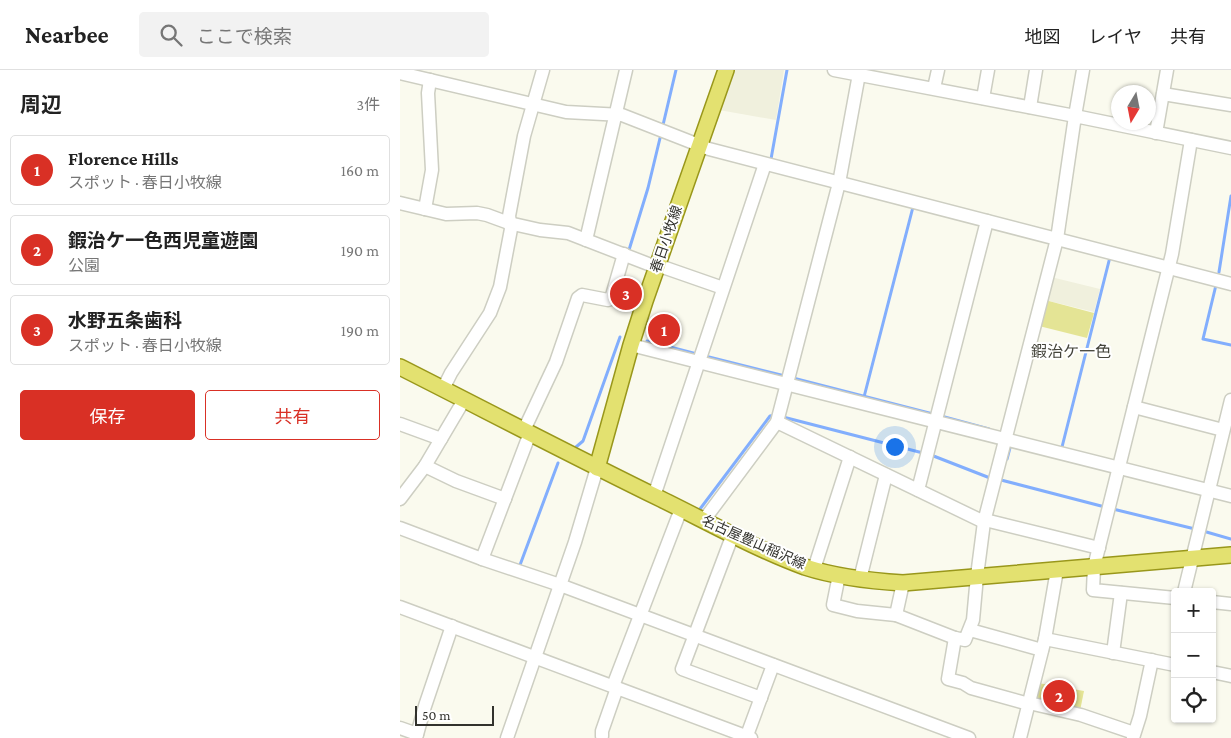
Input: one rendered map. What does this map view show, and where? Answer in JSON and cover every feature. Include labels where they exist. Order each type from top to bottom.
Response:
[{"type":"main road","name":"春日小牧線","points":[[597,468],[631,345],[726,70]]},
{"type":"main road","name":"名古屋豊山稲沢線","points":[[400,367],[597,468],[774,554],[814,569],[838,575],[903,583],[1231,556]]},
{"type":"street","points":[[444,388],[490,313],[500,287],[511,229],[509,223],[524,136],[543,70]]},
{"type":"street","points":[[586,240],[626,70]]},
{"type":"street","points":[[834,70],[934,88],[1231,148]]},
{"type":"street","points":[[934,88],[938,70]]},
{"type":"street","points":[[983,98],[988,70]]},
{"type":"street","points":[[1030,107],[1036,70]]},
{"type":"street","points":[[838,575],[833,605],[857,611],[896,615],[955,638],[965,640],[970,630],[973,620],[976,576],[985,521],[1057,239],[1083,70]]},
{"type":"street","points":[[1156,133],[1167,70]]},
{"type":"street","points":[[400,73],[566,112],[622,115],[709,149],[1231,284]]},
{"type":"street","points":[[704,520],[777,422],[839,183],[858,74]]},
{"type":"street","points":[[425,209],[432,170],[428,93],[430,80]]},
{"type":"street","points":[[1163,94],[1231,105]]},
{"type":"street","points":[[1171,598],[1093,590],[1094,567],[1169,268],[1191,140]]},
{"type":"street","points":[[654,496],[765,164]]},
{"type":"street","points":[[400,203],[446,214],[477,213],[540,230],[568,233],[657,266],[724,288]]},
{"type":"street","points":[[918,490],[987,221]]},
{"type":"street","points":[[482,559],[505,499],[527,432],[556,362],[578,298],[582,295],[608,300],[612,299],[624,254]]},
{"type":"street","points":[[631,345],[1231,496]]},
{"type":"street","points":[[400,499],[425,466],[464,400]]},
{"type":"street","points":[[1185,588],[1231,400]]},
{"type":"street","points":[[1134,407],[1223,430]]},
{"type":"street","points":[[777,422],[985,521],[1099,548]]},
{"type":"street","points":[[400,424],[441,439]]},
{"type":"street","points":[[814,569],[850,457]]},
{"type":"street","points":[[425,466],[456,481],[505,499]]},
{"type":"street","points":[[507,738],[576,542],[597,468]]},
{"type":"street","points":[[860,579],[886,475]]},
{"type":"street","points":[[604,737],[602,731],[615,687],[681,508]]},
{"type":"street","points":[[400,528],[482,559],[560,585],[969,738]]},
{"type":"street","points":[[733,534],[682,668],[761,698]]},
{"type":"street","points":[[1020,738],[1044,644],[1057,570]]},
{"type":"street","points":[[896,615],[903,583]]},
{"type":"street","points":[[1113,652],[1121,593]]},
{"type":"street","points":[[1216,602],[1231,604]]},
{"type":"street","points":[[400,607],[748,738],[773,665]]},
{"type":"street","points":[[400,728],[417,736],[452,626]]},
{"type":"street","points":[[970,630],[1044,644],[1113,652],[1171,664]]},
{"type":"street","points":[[955,638],[948,679],[963,683],[971,688],[1081,715],[1136,736],[1152,660]]},
{"type":"street","points":[[1216,673],[1231,676]]},
{"type":"shaded area","points":[[733,70],[784,70],[776,120],[719,110]]},
{"type":"shaded area","points":[[1051,277],[1100,289],[1094,312],[1045,300]]},
{"type":"shaded area","points":[[1045,300],[1094,313],[1087,338],[1039,326]]},
{"type":"shaded area","points":[[1038,683],[1084,691],[1080,711],[1034,700]]},
{"type":"waterway","points":[[663,125],[676,70]]},
{"type":"waterway","points":[[771,159],[787,70]]},
{"type":"waterway","points":[[629,250],[648,188],[661,134]]},
{"type":"waterway","points":[[1219,272],[1231,196]]},
{"type":"waterway","points":[[864,397],[913,207]]},
{"type":"waterway","points":[[1062,447],[1110,257]]},
{"type":"waterway","points":[[1216,285],[1203,339],[1231,345]]},
{"type":"waterway","points":[[576,447],[583,441],[620,337]]},
{"type":"waterway","points":[[647,341],[697,354]]},
{"type":"waterway","points":[[705,356],[785,376]]},
{"type":"waterway","points":[[793,378],[933,414]]},
{"type":"waterway","points":[[700,509],[770,416],[775,415]]},
{"type":"waterway","points":[[941,416],[989,429]]},
{"type":"waterway","points":[[783,417],[923,453]]},
{"type":"waterway","points":[[1007,459],[1011,444]]},
{"type":"waterway","points":[[931,455],[990,478]]},
{"type":"waterway","points":[[520,565],[558,463]]},
{"type":"waterway","points":[[1001,480],[1105,507]]},
{"type":"waterway","points":[[1113,509],[1195,529]]},
{"type":"waterway","points":[[1203,531],[1231,539]]},
{"type":"place","name":"水野五条歯科","points":[[626,294]]},
{"type":"place","name":"Florence Hills","points":[[664,330]]},
{"type":"place","name":"鍜治ケ一色西児童遊園","points":[[1059,696]]},
{"type":"district","name":"鍜治ケ一色","points":[[1071,351]]}]
